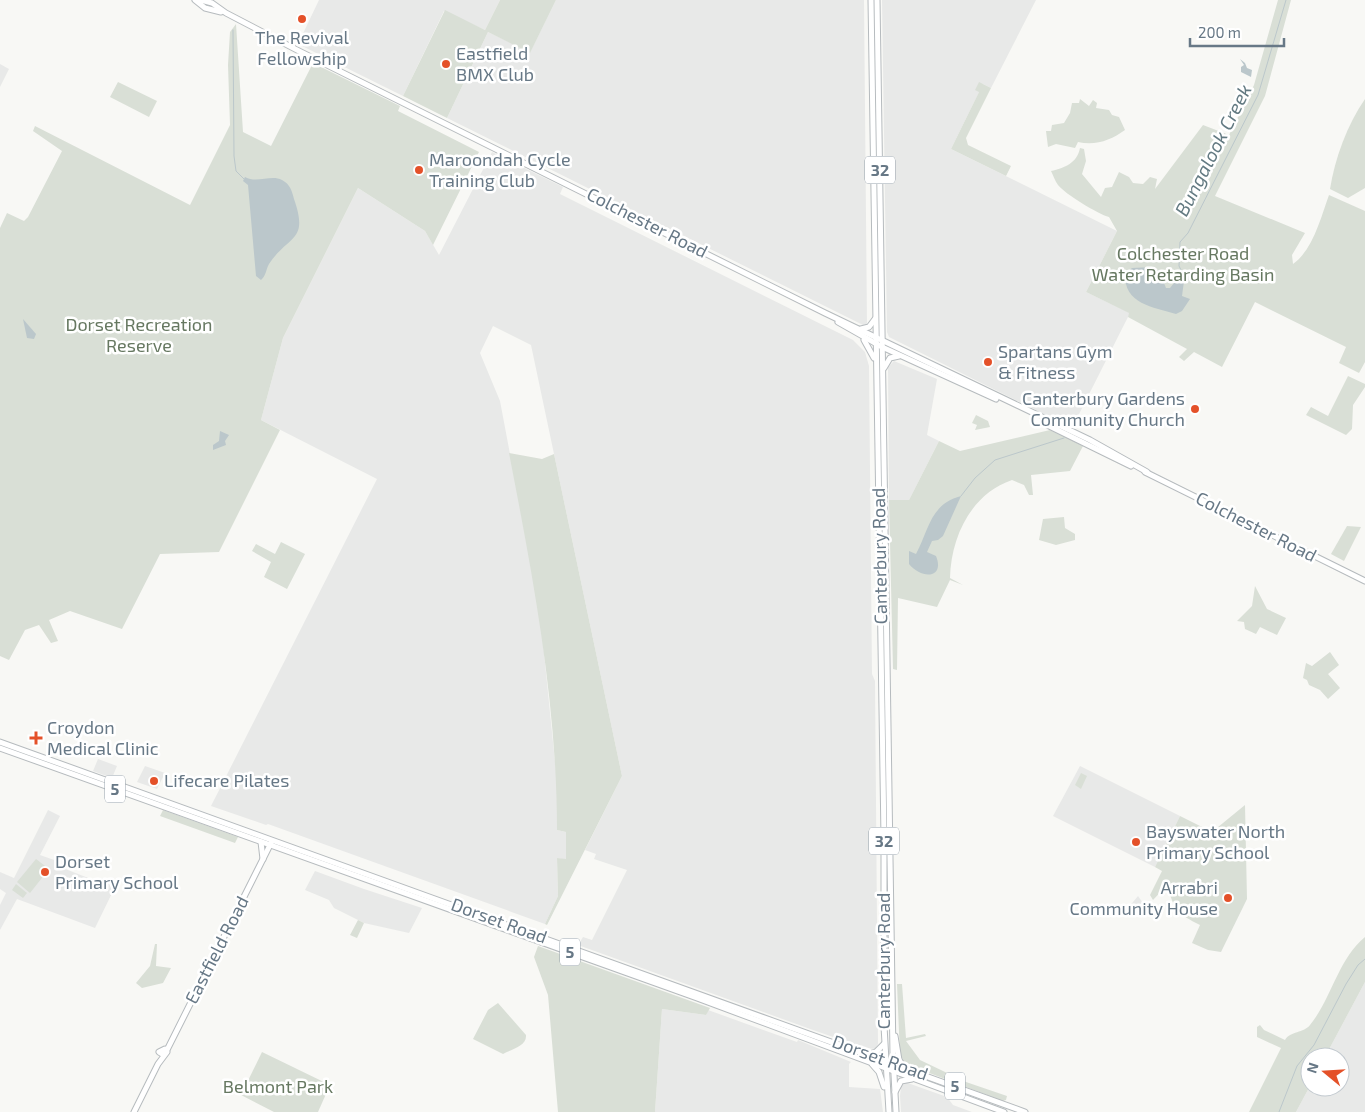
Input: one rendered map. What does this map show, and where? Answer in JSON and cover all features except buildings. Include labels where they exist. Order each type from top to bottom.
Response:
[{"type":"main road","points":[[195,0],[203,3]]},
{"type":"main road","name":"Canterbury Road","points":[[871,0],[877,413],[888,675],[892,1018],[896,1112]]},
{"type":"main road","name":"Canterbury Road","points":[[877,0],[884,413],[882,676],[885,1068],[888,1112]]},
{"type":"main road","name":"Colchester Road","points":[[203,3],[825,313],[1090,440],[1147,472]]},
{"type":"main road","points":[[872,79],[878,79]]},
{"type":"main road","name":"Colchester Road","points":[[825,313],[882,348],[994,398],[1365,581]]},
{"type":"main road","points":[[858,329],[869,327],[875,319]]},
{"type":"main road","points":[[862,337],[872,352],[876,364]]},
{"type":"main road","points":[[883,371],[887,360],[900,356]]},
{"type":"main road","points":[[877,413],[884,413]]},
{"type":"main road","points":[[882,676],[888,675]]},
{"type":"main road","name":"Dorset Road","points":[[0,742],[38,758],[268,842],[284,850],[376,880]]},
{"type":"main road","name":"Dorset Road","points":[[0,748],[38,758]]},
{"type":"main road","name":"Dorset Road","points":[[180,810],[709,1000],[885,1060],[1025,1112]]},
{"type":"main road","name":"Eastfield Road","points":[[134,1112],[163,1052],[268,853],[268,842]]},
{"type":"main road","name":"Eastfield Road","points":[[262,862],[268,842]]},
{"type":"main road","points":[[268,853],[284,850]]},
{"type":"main road","points":[[884,937],[892,937]]},
{"type":"main road","name":"Dorset Road","points":[[709,1000],[1004,1112]]},
{"type":"main road","points":[[892,1018],[899,1060],[904,1067]]},
{"type":"main road","points":[[868,1054],[876,1052],[885,1043]]},
{"type":"main road","points":[[871,1063],[879,1072],[887,1095]]},
{"type":"main road","points":[[895,1093],[901,1081],[915,1079]]},
{"type":"shaded area","points":[[319,0],[500,0],[485,30],[444,11],[403,96],[298,44]]},
{"type":"shaded area","points":[[556,0],[864,0],[867,324],[863,325],[447,118],[488,32],[530,52]]},
{"type":"shaded area","points":[[882,0],[1036,0],[991,88],[983,84],[951,149],[1117,231],[1086,292],[1130,313],[1072,428],[889,337],[887,332]]},
{"type":"shaded area","points":[[1240,59],[1247,68],[1252,70],[1251,77],[1241,72],[1241,67],[1244,65]]},
{"type":"shaded area","points":[[0,64],[9,69],[0,87]]},
{"type":"shaded area","points":[[492,152],[563,187],[560,194],[853,340],[865,352],[869,366],[872,674],[875,681],[878,1044],[875,1049],[865,1048],[813,1030],[578,945],[583,937],[592,940],[627,870],[594,859],[596,854],[585,850],[622,776],[531,345],[493,326],[480,353],[500,401],[540,613],[557,782],[557,830],[566,832],[566,860],[557,858],[558,896],[545,924],[268,824],[266,825],[211,806],[377,479],[261,420],[283,338],[358,188],[425,231],[439,255]]},
{"type":"shaded area","points":[[245,177],[254,180],[278,178],[285,182],[289,186],[298,213],[298,231],[276,254],[261,280],[256,276],[248,185],[243,181]]},
{"type":"shaded area","points":[[1146,267],[1159,270],[1166,276],[1164,283],[1166,288],[1170,288],[1174,283],[1184,281],[1182,296],[1190,299],[1182,311],[1176,314],[1149,306],[1135,298],[1129,292],[1125,274],[1132,268]]},
{"type":"shaded area","points":[[23,319],[36,334],[34,339],[27,338]]},
{"type":"shaded area","points":[[894,361],[937,379],[927,435],[939,441],[909,500],[889,500],[888,367]]},
{"type":"shaded area","points":[[220,431],[229,435],[225,441],[226,445],[213,450],[213,445],[219,441]]},
{"type":"shaded area","points":[[961,496],[943,536],[938,540],[932,541],[927,552],[936,556],[937,569],[931,574],[920,573],[909,564],[909,551],[916,554],[937,512],[943,505]]},
{"type":"shaded area","points":[[98,759],[117,766],[112,778],[93,771]]},
{"type":"shaded area","points":[[145,766],[165,773],[157,789],[137,782]]},
{"type":"shaded area","name":"Bayswater North Primary School","points":[[1080,766],[1180,816],[1155,867],[1053,816]]},
{"type":"shaded area","name":"Dorset Primary School","points":[[48,810],[60,816],[40,855],[57,861],[55,865],[96,881],[102,878],[116,885],[95,928],[17,899],[0,930],[0,905],[6,893],[0,889],[0,872],[14,878]]},
{"type":"shaded area","points":[[315,871],[422,908],[409,933],[364,923],[334,908],[329,900],[305,890]]},
{"type":"shaded area","points":[[1138,896],[1145,906],[1137,913],[1128,908]]},
{"type":"shaded area","points":[[1365,982],[1365,1112],[1296,1112],[1304,1097],[1350,1097],[1350,1047],[1330,1047]]},
{"type":"shaded area","points":[[662,1009],[706,1015],[708,1010],[797,1042],[798,1040],[851,1062],[849,1064],[849,1087],[880,1089],[883,1112],[655,1112]]},
{"type":"shaded area","points":[[905,1082],[947,1097],[953,1105],[972,1112],[901,1112],[901,1087]]},
{"type":"green space","name":"Eastfield BMX Club","points":[[500,0],[556,0],[530,53],[488,32],[447,118],[403,96],[445,10],[485,30]]},
{"type":"green space","name":"Colchester Road Water Retarding Basin","points":[[1278,0],[1291,0],[1265,96],[1215,196],[1305,233],[1292,255],[1293,264],[1300,258],[1311,242],[1329,195],[1365,211],[1365,362],[1359,373],[1339,363],[1346,347],[1255,302],[1222,367],[1194,352],[1184,361],[1179,357],[1187,349],[1128,317],[1129,313],[1086,292],[1117,231],[1109,217],[1097,212],[1062,189],[1051,171],[1070,164],[1076,158],[1080,148],[1084,149],[1086,161],[1082,174],[1101,197],[1105,188],[1112,187],[1119,172],[1129,177],[1133,183],[1143,184],[1150,177],[1157,179],[1155,189],[1203,125],[1229,135],[1254,85]]},
{"type":"green space","name":"Dorset Recreation Reserve","points":[[236,24],[243,132],[271,146],[313,63],[400,106],[398,111],[479,152],[433,245],[425,231],[358,188],[283,338],[261,420],[280,430],[219,552],[160,554],[122,629],[70,611],[49,620],[58,641],[51,643],[39,625],[25,630],[9,660],[0,656],[0,228],[7,213],[24,221],[28,217],[62,151],[33,131],[35,126],[190,205],[230,125],[228,65],[230,32]]},
{"type":"green space","points":[[118,82],[157,101],[149,117],[110,97]]},
{"type":"green space","points":[[979,82],[991,88],[966,138],[968,145],[1011,166],[1006,176],[951,149],[979,92],[975,90]]},
{"type":"green space","points":[[1080,99],[1089,106],[1093,100],[1097,103],[1096,108],[1109,110],[1112,115],[1119,117],[1125,130],[1114,137],[1097,143],[1078,142],[1075,148],[1056,144],[1048,147],[1046,131],[1051,131],[1052,125],[1064,123],[1070,113],[1072,103],[1079,103]]},
{"type":"green space","points":[[1365,99],[1365,188],[1348,198],[1330,189],[1343,142]]},
{"type":"green space","points":[[1348,376],[1365,384],[1365,387],[1353,405],[1352,429],[1346,435],[1306,415],[1311,407],[1328,416]]},
{"type":"green space","points":[[976,415],[988,421],[990,427],[975,430],[977,425],[972,423]]},
{"type":"green space","points":[[1050,430],[1083,446],[1070,471],[1031,475],[1033,495],[1029,495],[1024,485],[1012,480],[985,495],[975,506],[959,533],[951,563],[950,578],[963,585],[950,580],[937,607],[898,598],[897,670],[893,669],[889,500],[909,500],[939,441],[960,451]]},
{"type":"green space","points":[[509,453],[542,459],[554,454],[622,776],[547,925],[545,924],[558,896],[557,858],[566,859],[566,832],[557,830],[556,782],[548,687],[535,593]]},
{"type":"green space","points":[[1064,517],[1065,528],[1075,534],[1075,540],[1056,545],[1039,540],[1043,519]]},
{"type":"green space","points":[[1347,526],[1361,527],[1344,561],[1331,554]]},
{"type":"green space","points":[[281,542],[305,554],[287,589],[264,577],[271,562],[252,551],[256,544],[275,554]]},
{"type":"green space","points":[[1255,586],[1267,609],[1286,618],[1277,635],[1260,627],[1256,634],[1245,629],[1244,622],[1237,621],[1252,606]]},
{"type":"green space","points":[[1330,652],[1339,665],[1328,674],[1340,688],[1328,699],[1320,690],[1309,685],[1307,680],[1303,678],[1306,663],[1312,666]]},
{"type":"green space","points":[[1081,773],[1087,776],[1081,789],[1075,785]]},
{"type":"green space","points":[[1245,805],[1247,899],[1221,952],[1208,950],[1192,943],[1200,925],[1187,918],[1178,910],[1167,885],[1153,900],[1150,895],[1162,871],[1155,867],[1180,816],[1212,832]]},
{"type":"green space","points":[[163,810],[238,837],[235,843],[160,816]]},
{"type":"green space","points":[[36,859],[49,869],[30,893],[17,882]]},
{"type":"green space","points":[[16,884],[27,893],[23,898],[12,890]]},
{"type":"green space","points":[[358,920],[364,923],[357,938],[350,935]]},
{"type":"green space","points":[[1365,937],[1365,982],[1330,1047],[1300,1047],[1300,1097],[1304,1097],[1296,1112],[1249,1112],[1281,1048],[1257,1037],[1257,1027],[1260,1025],[1264,1030],[1285,1040],[1290,1035],[1307,1028],[1318,1014],[1348,956]]},
{"type":"green space","points":[[155,944],[157,944],[156,966],[171,968],[163,983],[142,988],[136,983],[150,966]]},
{"type":"green space","points":[[538,946],[710,1008],[706,1015],[662,1009],[655,1112],[558,1112],[548,995],[534,957]]},
{"type":"green space","points":[[897,984],[902,984],[906,1038],[925,1034],[926,1036],[906,1041],[920,1060],[966,1082],[1007,1096],[1006,1100],[1003,1101],[903,1063],[900,1056]]},
{"type":"green space","points":[[498,1003],[526,1035],[522,1045],[503,1054],[473,1039],[488,1010]]},
{"type":"green space","name":"Belmont Park","points":[[262,1052],[330,1085],[318,1112],[274,1112],[241,1095]]},
{"type":"waterway","name":"Bungalook Creek","points":[[1184,281],[1184,276],[1179,266],[1180,242],[1188,233],[1258,95],[1286,0]]},
{"type":"waterway","points":[[233,30],[234,156],[236,171],[244,179]]},
{"type":"waterway","name":"Bungalook Creek","points":[[961,496],[975,478],[995,460],[1064,438]]},
{"type":"waterway","points":[[1279,1112],[1297,1066],[1314,1045],[1346,984],[1358,965],[1365,959]]},
{"type":"place","name":"The Revival Fellowship","points":[[302,19]]},
{"type":"place","name":"Eastfield BMX Club","points":[[446,64]]},
{"type":"place","name":"Maroondah Cycle Training Club","points":[[419,170]]},
{"type":"place","name":"Spartans Gym & Fitness","points":[[988,362]]},
{"type":"place","name":"Canterbury Gardens Community Church","points":[[1195,409]]},
{"type":"place","name":"Croydon Medical Clinic","points":[[36,738]]},
{"type":"place","name":"Lifecare Pilates","points":[[154,781]]},
{"type":"place","name":"Bayswater North Primary School","points":[[1136,842]]},
{"type":"place","name":"Dorset Primary School","points":[[45,872]]},
{"type":"place","name":"Arrabri Community House","points":[[1228,898]]}]
